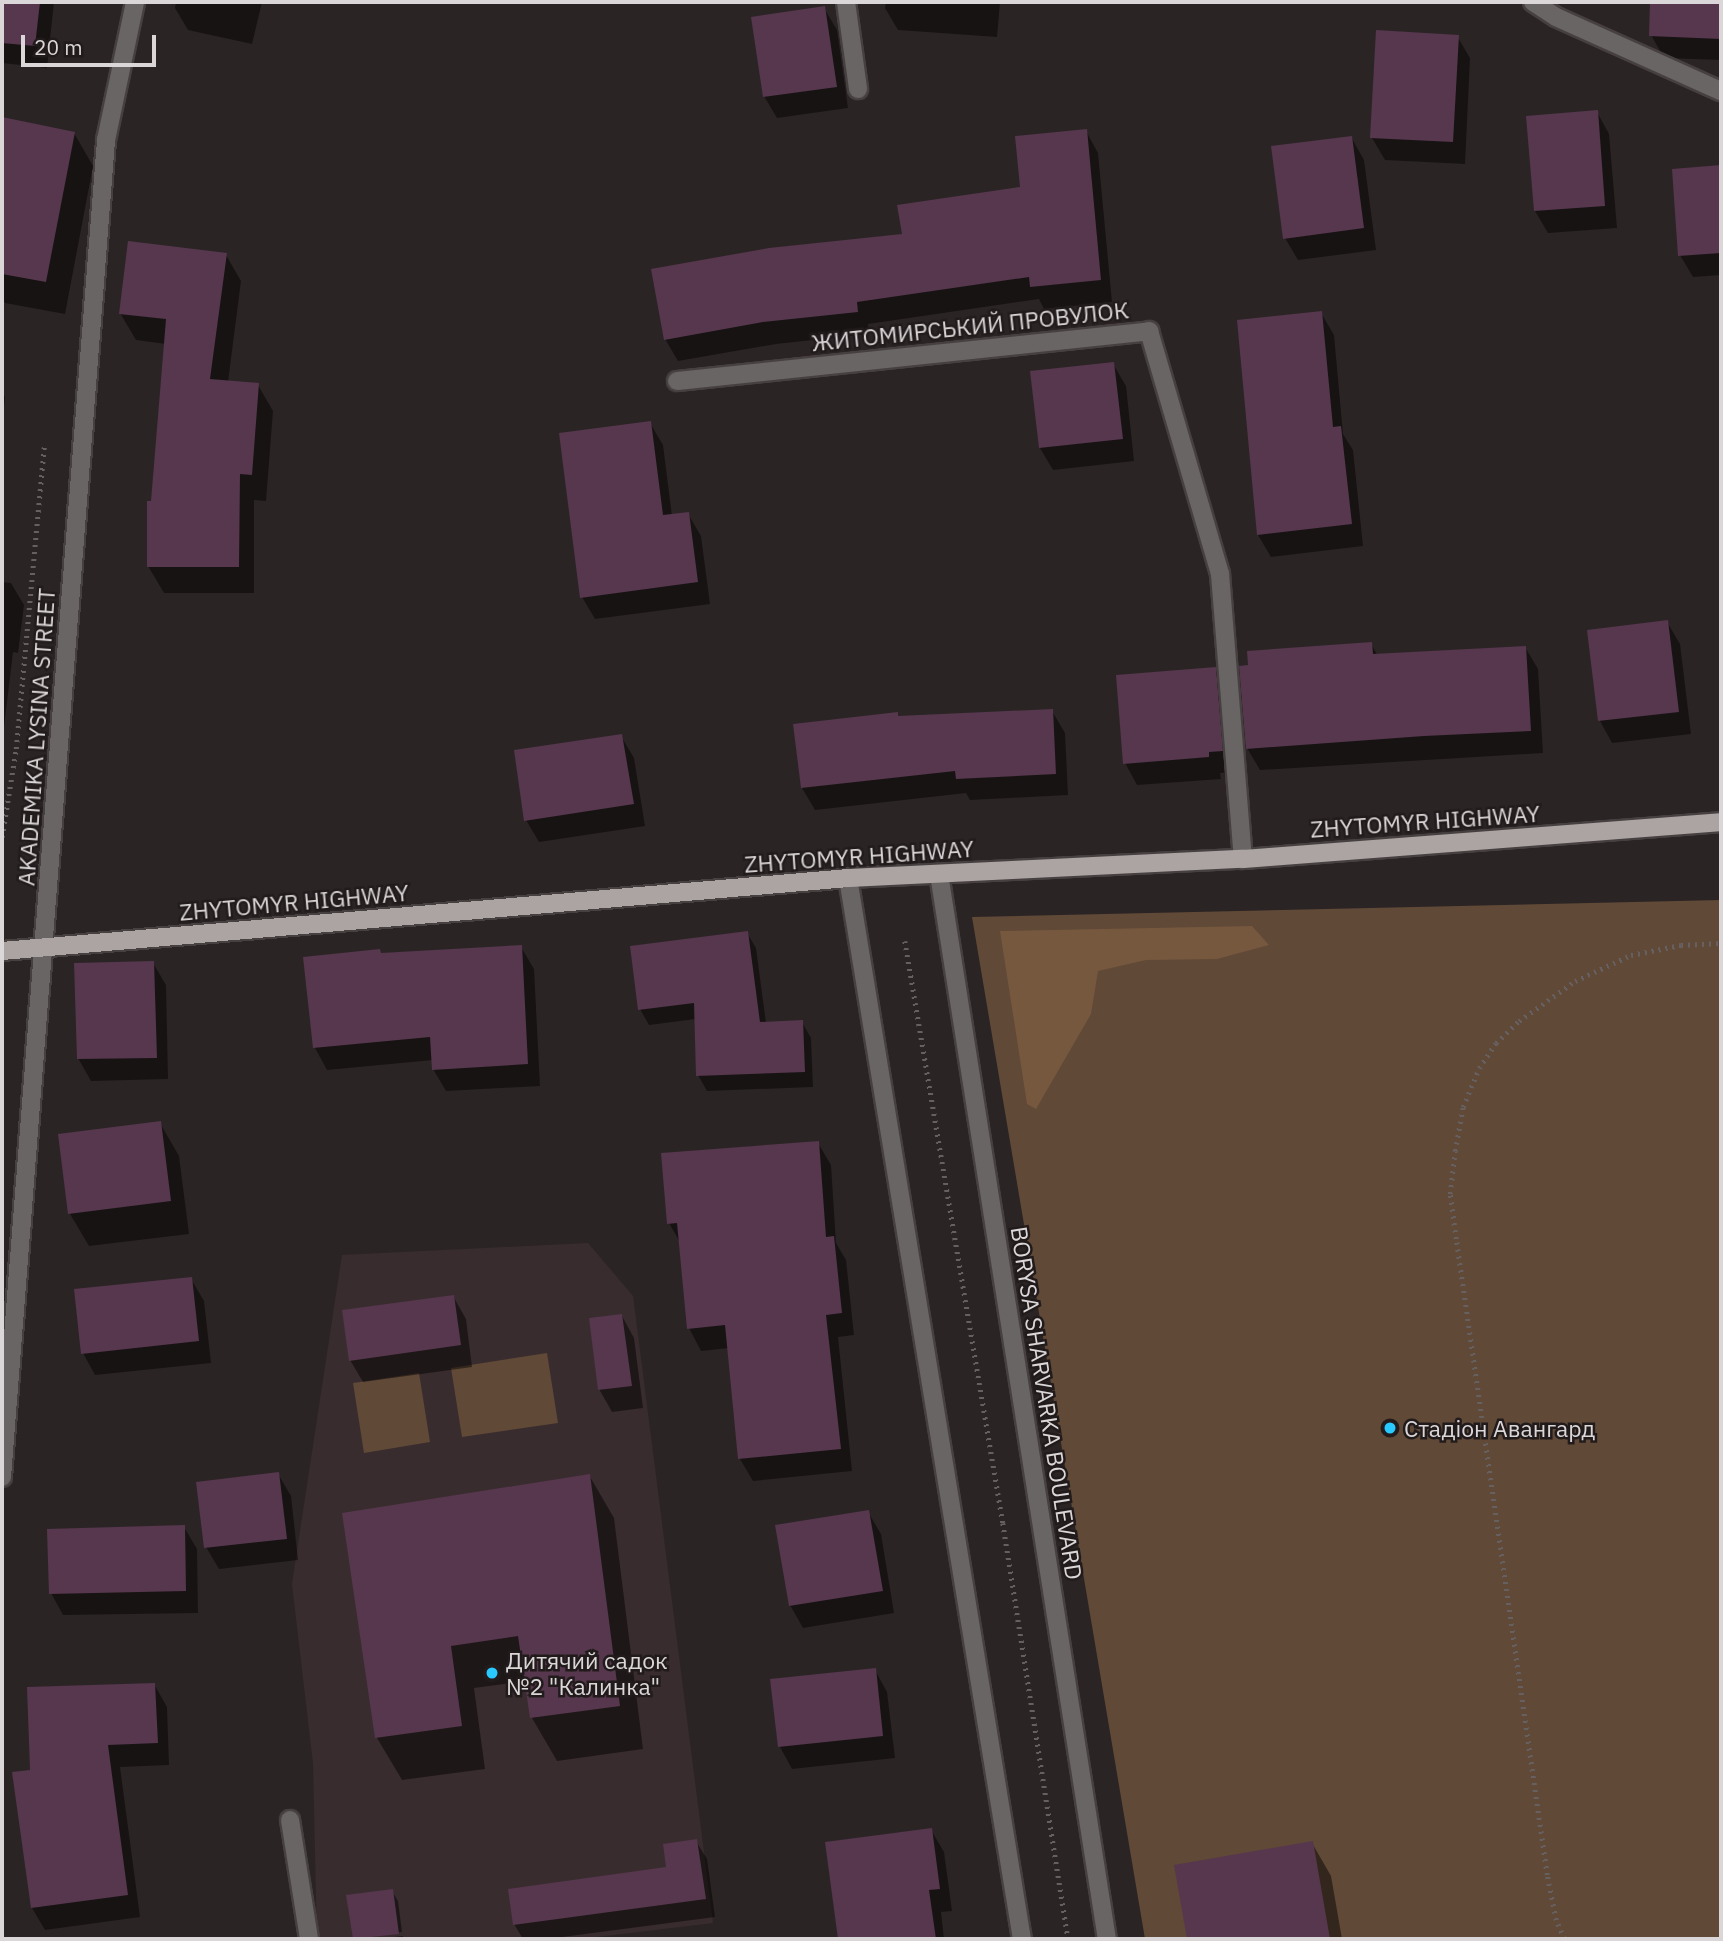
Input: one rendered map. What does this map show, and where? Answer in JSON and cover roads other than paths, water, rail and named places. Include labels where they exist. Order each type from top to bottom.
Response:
[{"type":"main road","name":"ZHYTOMYR HIGHWAY","points":[[2,951],[848,878],[1243,859],[1721,822]]},
{"type":"street","name":"AKADEMIKA LYSINA STREET","points":[[2,1477],[106,141],[135,2]]},
{"type":"street","points":[[846,2],[858,89]]},
{"type":"street","points":[[1533,2],[1556,17],[1721,91]]},
{"type":"street","name":"ЖИТОМИРСЬКИЙ ПРОВУЛОК","points":[[677,381],[1149,331],[1220,574],[1243,859]]},
{"type":"street","name":"BORYSA SHARVARKA BOULEVARD","points":[[939,874],[1107,1939]]},
{"type":"street","points":[[848,878],[1022,1939]]},
{"type":"street","points":[[290,1820],[309,1939]]},
{"type":"place","name":"Стадіон Авангард","points":[[1390,1428]]},
{"type":"place","name":"Дитячий садок №2 \"Калинка\"","points":[[492,1673]]}]
